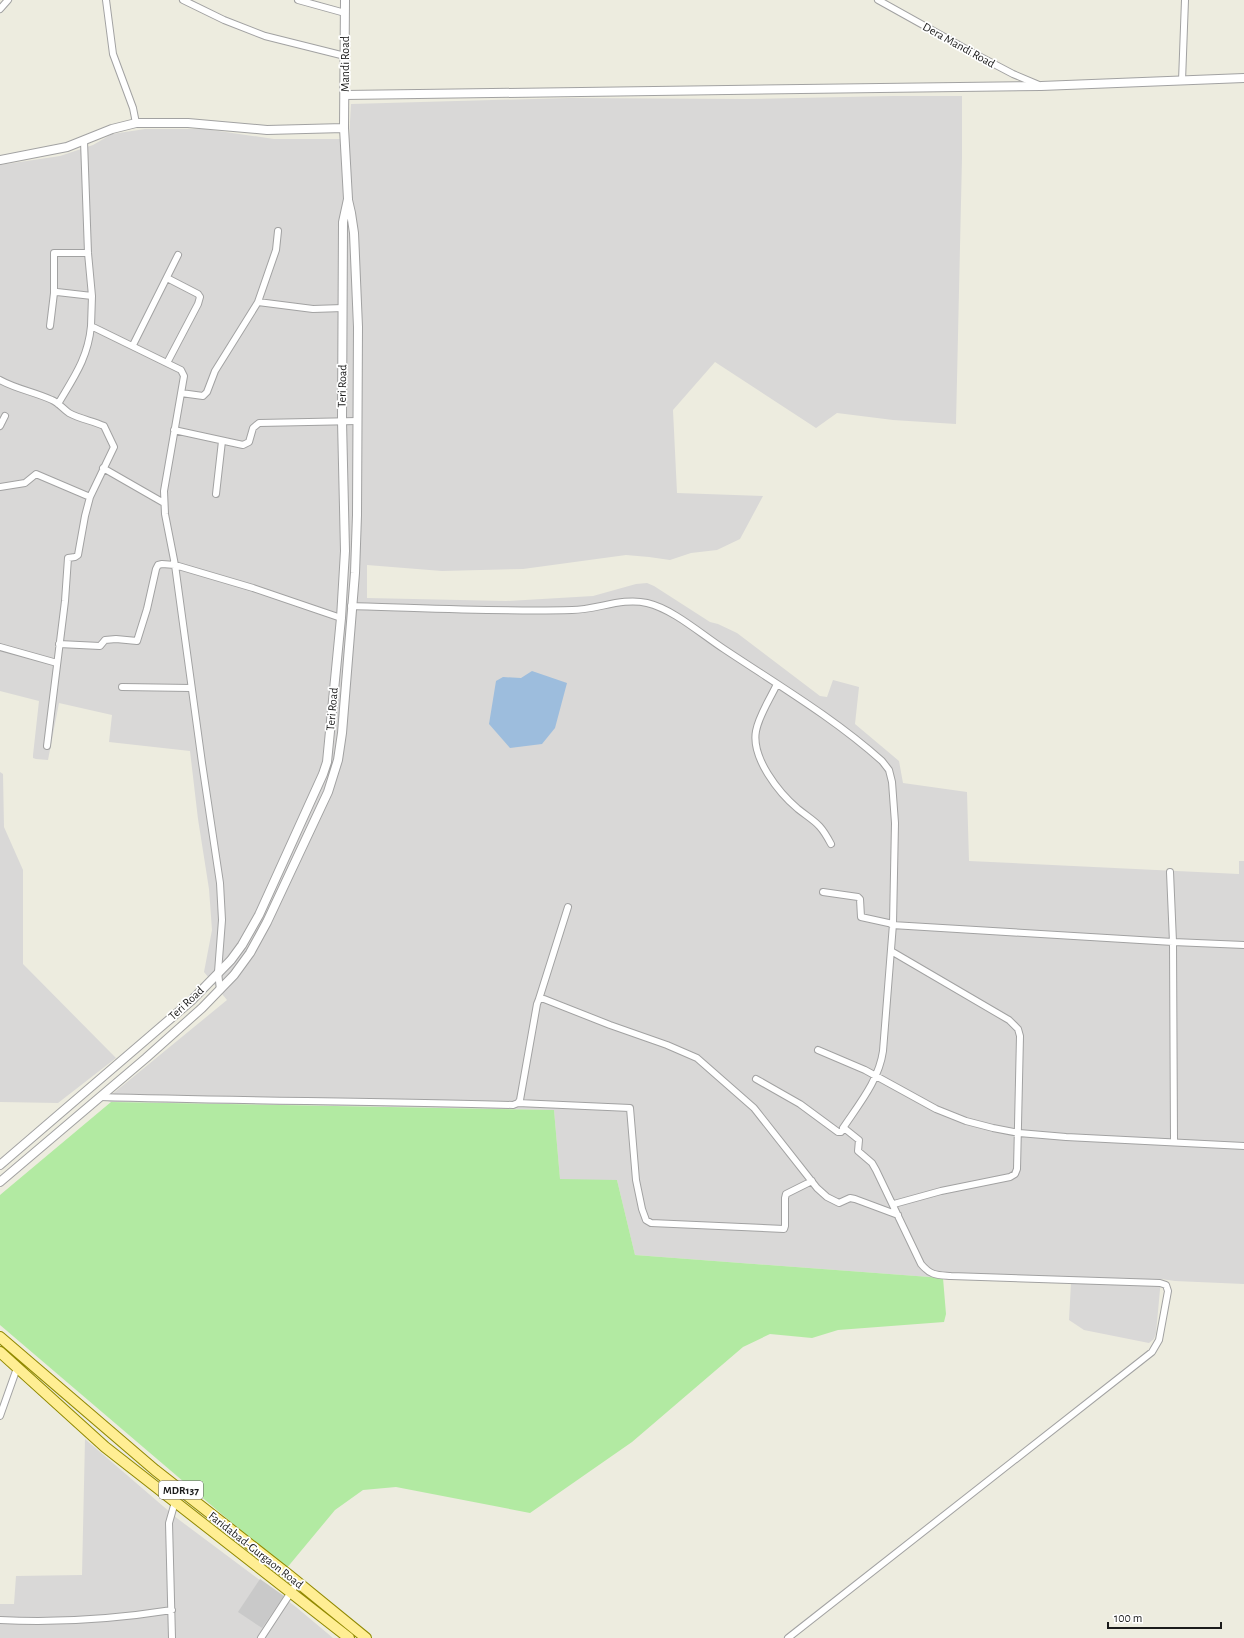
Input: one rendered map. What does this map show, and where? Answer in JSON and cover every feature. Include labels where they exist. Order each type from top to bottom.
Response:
[{"type":"main road","name":"Faridabad-Gurgaon Road","points":[[0,1337],[155,1470],[366,1638]]},
{"type":"main road","name":"Faridabad-Gurgaon Road","points":[[0,1352],[105,1447],[349,1638]]},
{"type":"street","points":[[0,9],[8,0]]},
{"type":"street","points":[[106,0],[114,54],[133,108],[136,123]]},
{"type":"street","points":[[183,0],[224,20],[265,36],[345,56]]},
{"type":"street","points":[[298,0],[345,13]]},
{"type":"street","name":"Mandi Road","points":[[344,128],[345,0]]},
{"type":"street","name":"Dera Mandi Road","points":[[878,0],[975,54],[1013,74],[1041,86]]},
{"type":"street","points":[[1182,81],[1185,0]]},
{"type":"street","points":[[345,95],[1041,86],[1244,78]]},
{"type":"street","points":[[1,157],[42,152],[84,141],[112,129],[136,123],[188,123],[267,130],[344,128]]},
{"type":"street","name":"Teri Road","points":[[0,1165],[191,1001],[235,955],[256,920],[323,774],[329,749],[341,618],[345,551],[342,421],[344,308],[342,268],[343,222],[348,199],[344,128]]},
{"type":"street","points":[[58,404],[83,361],[90,340],[92,296],[88,253],[84,141]]},
{"type":"street","points":[[0,1182],[191,1018],[220,990],[242,964],[261,935],[277,903],[328,792],[340,750],[357,539],[358,327],[354,233],[348,199]]},
{"type":"street","points":[[181,393],[205,395],[214,371],[258,302],[276,250],[278,231]]},
{"type":"street","points":[[50,326],[54,293],[54,253],[88,253]]},
{"type":"street","points":[[133,345],[168,278],[178,255]]},
{"type":"street","points":[[167,363],[198,304],[200,297],[198,294],[168,278]]},
{"type":"street","points":[[57,292],[92,296]]},
{"type":"street","points":[[258,302],[313,309],[344,308]]},
{"type":"street","points":[[91,326],[133,345],[184,373],[164,491],[164,503],[176,565],[220,883],[222,920],[218,972],[220,990]]},
{"type":"street","points":[[0,380],[53,400],[69,412],[102,425],[106,428],[114,446],[90,497],[78,555],[68,558],[65,601],[46,746]]},
{"type":"street","points":[[0,426],[5,416]]},
{"type":"street","points":[[174,430],[247,444],[253,428],[259,423],[358,421]]},
{"type":"street","points":[[216,494],[222,440]]},
{"type":"street","points":[[103,468],[164,503]]},
{"type":"street","points":[[0,488],[25,484],[36,474],[90,497]]},
{"type":"street","points":[[59,644],[100,646],[105,640],[122,639],[137,641],[147,609],[156,569],[162,564],[176,565],[253,588],[341,618]]},
{"type":"street","points":[[351,606],[500,610],[574,610],[589,609],[624,602],[636,601],[647,603],[686,623],[813,708],[882,761],[889,770],[894,793],[895,823],[891,951],[882,1061],[876,1077],[840,1132],[800,1104],[756,1079]]},
{"type":"street","points":[[338,641],[349,641]]},
{"type":"street","points":[[0,647],[57,663]]},
{"type":"street","points":[[777,684],[756,729],[757,751],[768,773],[780,791],[798,809],[818,824],[831,844]]},
{"type":"street","points":[[122,687],[192,688]]},
{"type":"street","points":[[1170,872],[1173,942],[1174,1141]]},
{"type":"street","points":[[823,892],[858,897],[860,899],[861,917],[892,925],[1244,945]]},
{"type":"street","points":[[518,1103],[520,1100],[536,1004],[540,999],[568,907]]},
{"type":"street","points":[[891,951],[1002,1015],[1018,1029],[1020,1036],[1019,1133],[1017,1169],[1015,1174],[1010,1177],[956,1187],[894,1204]]},
{"type":"street","points":[[540,999],[544,999],[610,1025],[667,1045],[697,1058],[754,1108],[812,1181],[827,1197],[835,1203],[842,1203],[850,1198],[854,1199],[898,1215]]},
{"type":"street","points":[[818,1050],[861,1068],[926,1104],[950,1115],[978,1125],[1019,1133],[1066,1137],[1174,1141],[1244,1146]]},
{"type":"street","points":[[100,1097],[234,1101],[366,1101],[513,1105],[518,1103],[630,1108],[636,1180],[642,1209],[646,1220],[651,1223],[784,1229],[786,1194],[812,1181]]},
{"type":"street","points":[[788,1638],[1152,1352],[1160,1340],[1168,1291],[1166,1285],[1163,1284],[937,1275],[927,1272],[921,1264],[894,1204],[874,1166],[858,1151],[860,1140],[846,1128],[843,1128]]},
{"type":"street","points":[[0,1416],[17,1368]]},
{"type":"street","points":[[172,1638],[169,1523],[175,1502]]},
{"type":"street","points":[[260,1638],[297,1583]]},
{"type":"street","points":[[0,1620],[32,1621],[93,1619],[172,1610]]},
{"type":"shaded area","points":[[962,96],[956,424],[893,420],[837,413],[816,428],[715,362],[673,410],[677,493],[763,496],[740,539],[717,550],[691,553],[670,560],[626,555],[523,569],[442,571],[367,565],[367,598],[506,601],[593,596],[636,584],[647,583],[710,622],[737,633],[820,696],[827,697],[833,680],[859,687],[855,724],[899,761],[903,783],[967,792],[969,861],[1239,874],[1239,861],[1244,861],[1244,1284],[1161,1279],[1156,1333],[1154,1339],[1149,1343],[1084,1330],[1069,1320],[1071,1283],[943,1278],[635,1255],[617,1180],[560,1180],[554,1110],[111,1102],[105,1100],[227,1000],[204,972],[212,930],[209,889],[198,819],[190,751],[109,742],[112,715],[59,703],[48,760],[36,759],[33,758],[33,755],[39,701],[0,691],[0,165],[60,156],[93,145],[112,134],[145,129],[205,129],[274,139],[349,139],[351,104],[569,98],[746,99]]},
{"type":"shaded area","points":[[0,772],[3,774],[4,827],[23,870],[23,964],[116,1058],[58,1103],[0,1102]]},
{"type":"shaded area","points":[[85,1439],[178,1519],[296,1607],[333,1638],[0,1638],[0,1604],[14,1604],[16,1576],[82,1575]]},
{"type":"shaded area","points":[[260,1579],[284,1596],[262,1628],[238,1612]]},
{"type":"green space","points":[[111,1102],[554,1110],[560,1179],[617,1180],[635,1255],[943,1278],[946,1314],[944,1322],[838,1330],[812,1338],[770,1334],[743,1347],[632,1442],[530,1513],[396,1487],[363,1490],[335,1510],[286,1569],[0,1325],[0,1195]]},
{"type":"water","points":[[532,671],[567,683],[555,728],[542,744],[510,748],[489,724],[496,681],[503,677],[521,678]]}]
